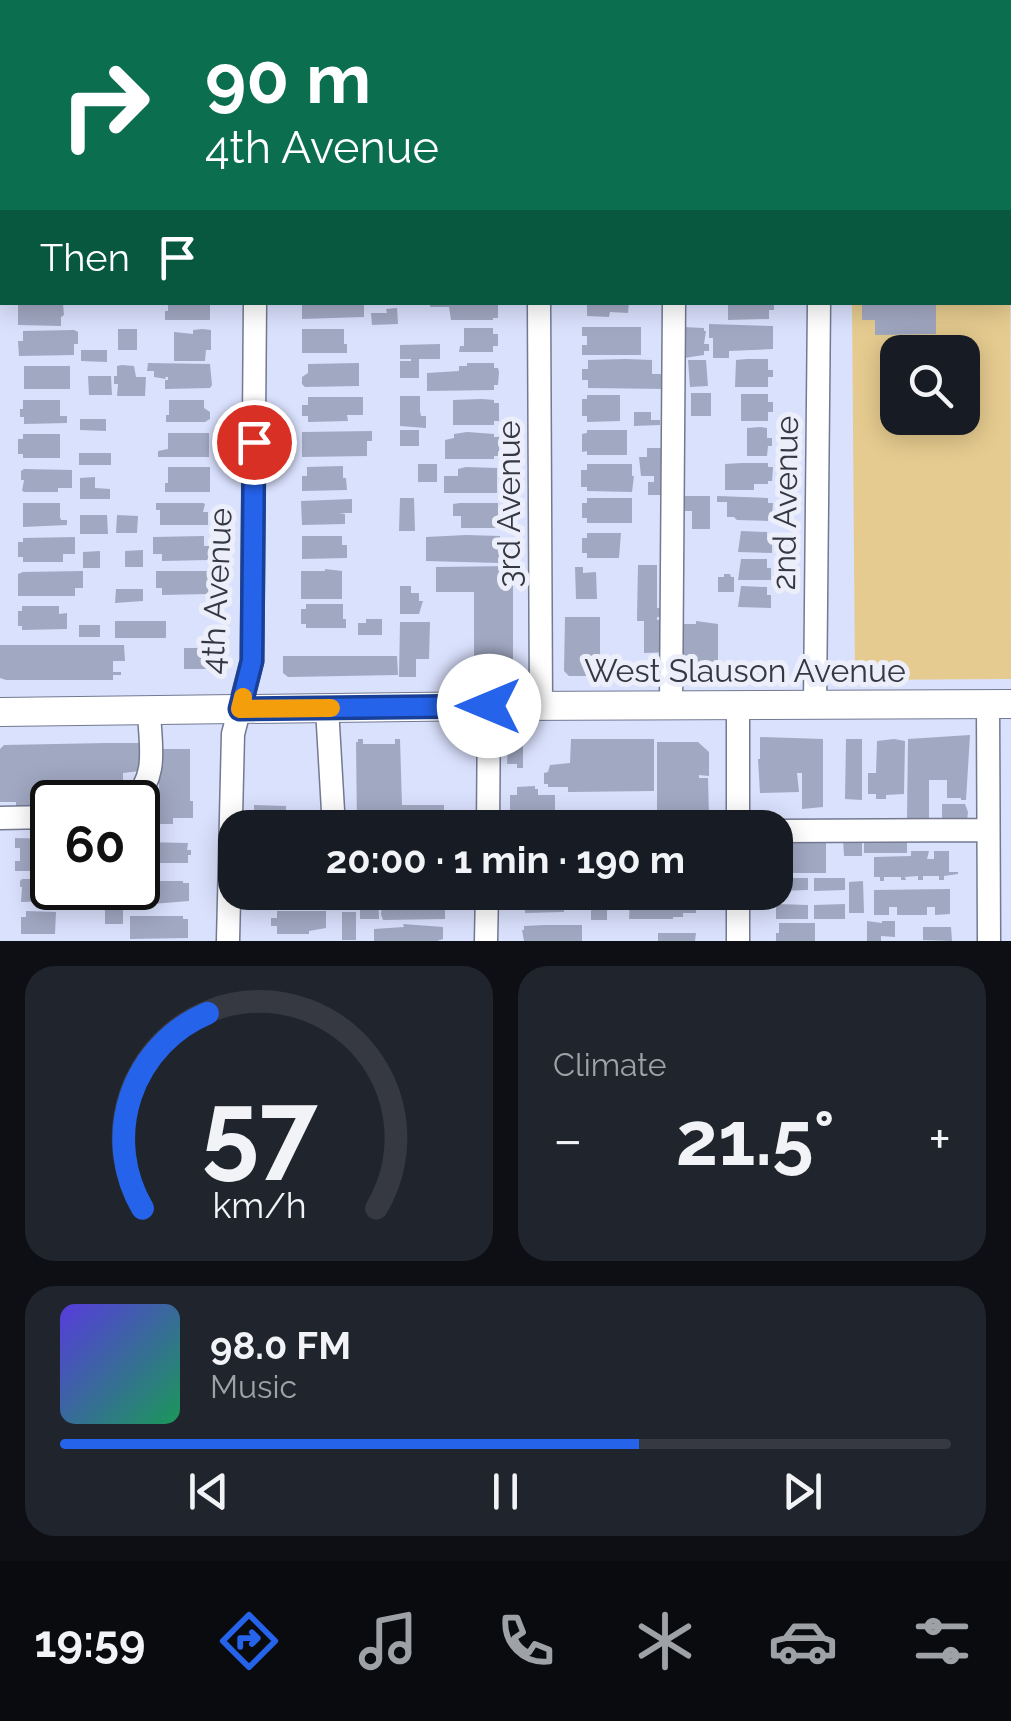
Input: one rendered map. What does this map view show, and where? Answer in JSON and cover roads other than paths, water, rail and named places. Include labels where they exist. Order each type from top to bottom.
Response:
[{"type":"main road","name":"West Slauson Avenue","points":[[0,712],[999,704]]},
{"type":"street","name":"4th Avenue","points":[[228,941],[233,734],[252,661],[254,305]]},
{"type":"street","name":"3rd Avenue","points":[[539,305],[541,706]]},
{"type":"street","points":[[671,706],[674,305]]},
{"type":"street","name":"2nd Avenue","points":[[816,705],[819,305]]},
{"type":"street","points":[[989,941],[999,704]]},
{"type":"street","points":[[738,705],[738,810]]},
{"type":"street","points":[[488,810],[489,706]]},
{"type":"street","points":[[328,708],[333,810]]},
{"type":"street","points":[[149,710],[149,780]]},
{"type":"street","points":[[793,830],[996,815]]},
{"type":"street","points":[[0,818],[30,817]]},
{"type":"street","points":[[486,941],[487,910]]},
{"type":"street","points":[[738,910],[738,941]]}]
